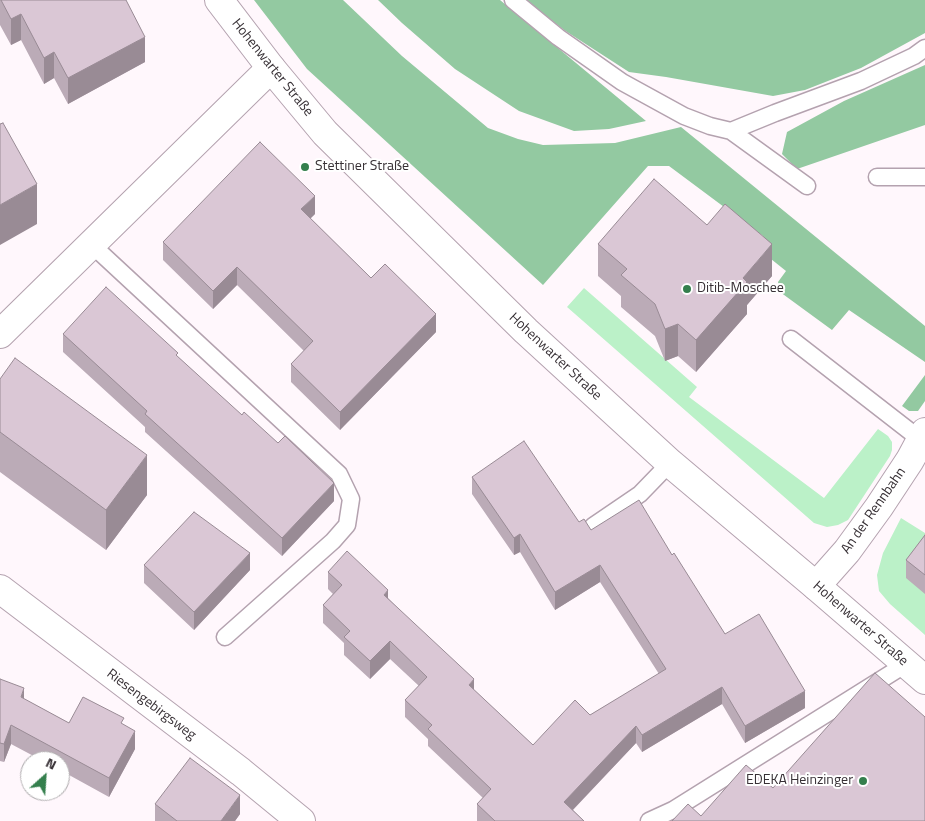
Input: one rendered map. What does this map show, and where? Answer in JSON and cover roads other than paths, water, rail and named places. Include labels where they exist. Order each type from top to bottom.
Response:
[{"type":"street","name":"Hohenwarter Straße","points":[[218,0],[325,133],[526,331],[670,463],[915,672]]},
{"type":"street","points":[[0,334],[271,68]]},
{"type":"street","name":"An der Rennbahn","points":[[816,586],[847,551],[879,508],[923,436]]},
{"type":"street","name":"Riesengebirgsweg","points":[[0,589],[241,772],[301,821]]},
{"type":"lane","points":[[513,0],[558,37],[622,82],[684,116],[710,126],[732,131],[807,186]]},
{"type":"lane","points":[[732,131],[862,81],[914,56],[925,48]]},
{"type":"lane","points":[[877,177],[925,177]]},
{"type":"lane","points":[[91,244],[339,474],[351,499],[347,525],[333,542],[225,637]]},
{"type":"lane","points":[[791,339],[923,436]]},
{"type":"lane","points":[[593,526],[640,494],[670,463]]},
{"type":"lane","points":[[648,821],[673,810],[915,672]]},
{"type":"place","name":"Stettiner Straße","points":[[305,167]]},
{"type":"place","name":"Ditib-Moschee","points":[[687,289]]},
{"type":"place","name":"EDEKA Heinzinger","points":[[863,781]]}]
